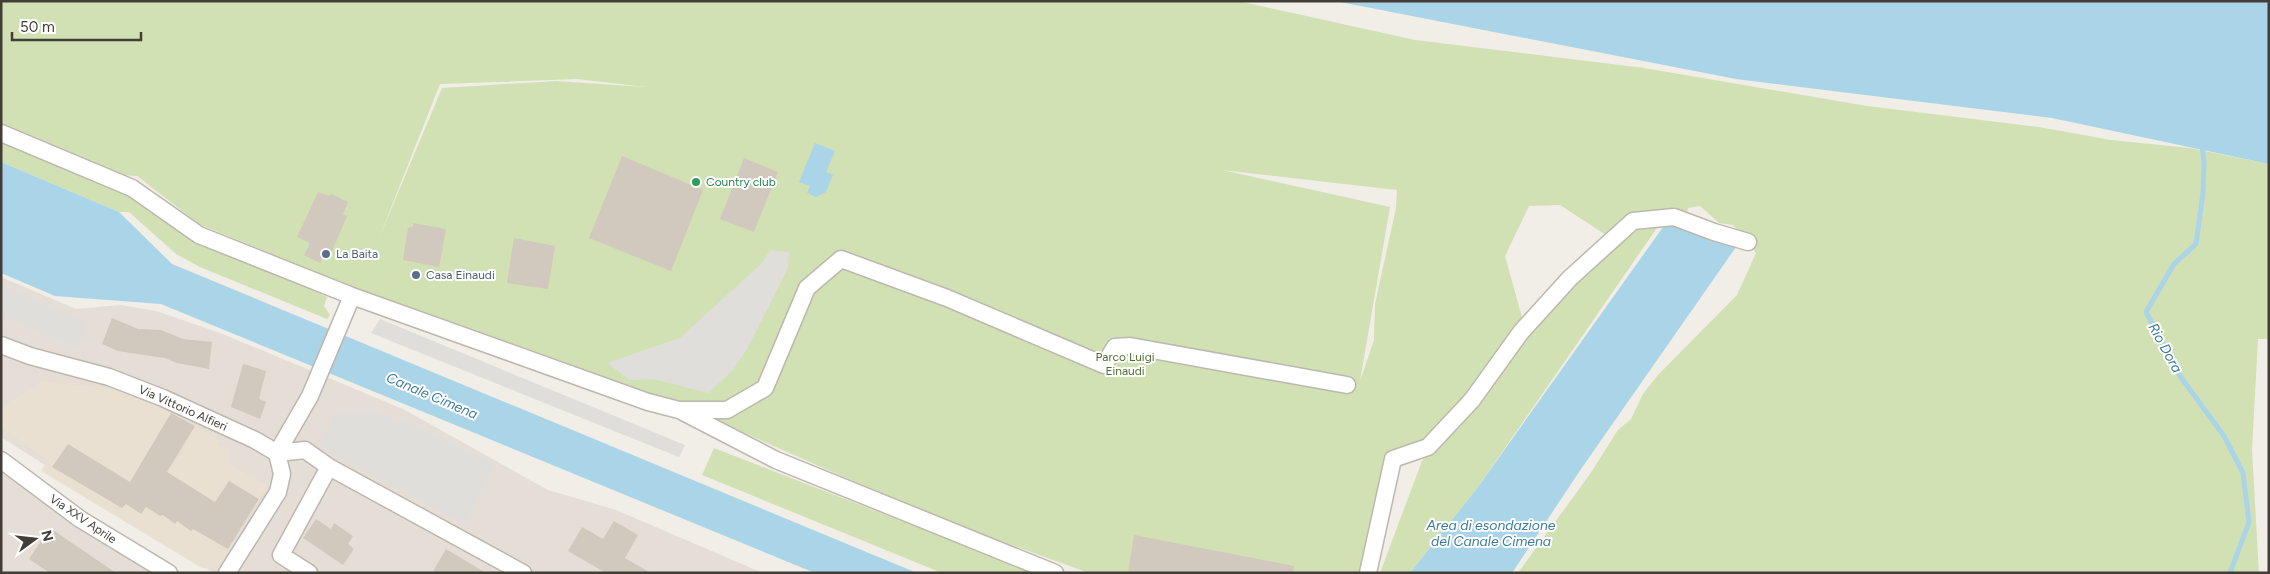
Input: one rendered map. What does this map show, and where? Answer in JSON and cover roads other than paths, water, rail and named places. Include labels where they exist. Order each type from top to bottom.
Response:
[{"type":"street","points":[[1,133],[132,188],[200,235],[352,296],[648,402],[678,410],[776,460],[923,517],[1055,573]]},
{"type":"street","points":[[1368,573],[1392,459],[1428,447],[1472,400],[1521,332],[1570,278],[1632,221],[1674,217],[1748,242]]},
{"type":"street","points":[[678,410],[727,410],[765,388],[807,288],[841,258],[947,298],[1104,365],[1115,347],[1130,346],[1347,385]]},
{"type":"street","points":[[227,573],[278,492],[282,474],[277,453],[317,380],[352,296]]},
{"type":"street","name":"Via Vittorio Alfieri","points":[[1,345],[30,356],[108,377],[163,398],[255,440],[277,453]]},
{"type":"street","name":"Via Vittorio Alfieri","points":[[1,356],[30,356]]},
{"type":"street","points":[[277,453],[305,450],[329,467],[523,573]]},
{"type":"street","name":"Via XXV Aprile","points":[[1,460],[80,519],[169,573]]},
{"type":"street","points":[[309,573],[281,555],[329,467]]},
{"type":"water","points":[[1335,1],[2269,1],[2269,164],[2052,118],[1736,79]]},
{"type":"water","points":[[815,143],[835,151],[826,172],[833,175],[826,192],[816,197],[807,193],[810,186],[799,182]]},
{"type":"water","name":"Canale Cimena","points":[[1,162],[119,212],[172,264],[917,573],[815,573],[161,304],[55,296],[1,273]]},
{"type":"water","name":"Area di esondazione del Canale Cimena","points":[[1668,220],[1736,247],[1581,469],[1512,573],[1410,573],[1478,487]]},
{"type":"waterway","name":"Rio Dora","points":[[2202,145],[2204,162],[2203,193],[2196,244],[2174,264],[2146,312],[2180,376],[2224,436],[2243,473],[2249,522],[2230,573]]},
{"type":"place","name":"Country club","points":[[696,182]]},
{"type":"place","name":"La Baita","points":[[326,254]]},
{"type":"place","name":"Casa Einaudi","points":[[416,275]]},
{"type":"park label","name":"Parco Luigi Einaudi","points":[[1125,364]]}]
